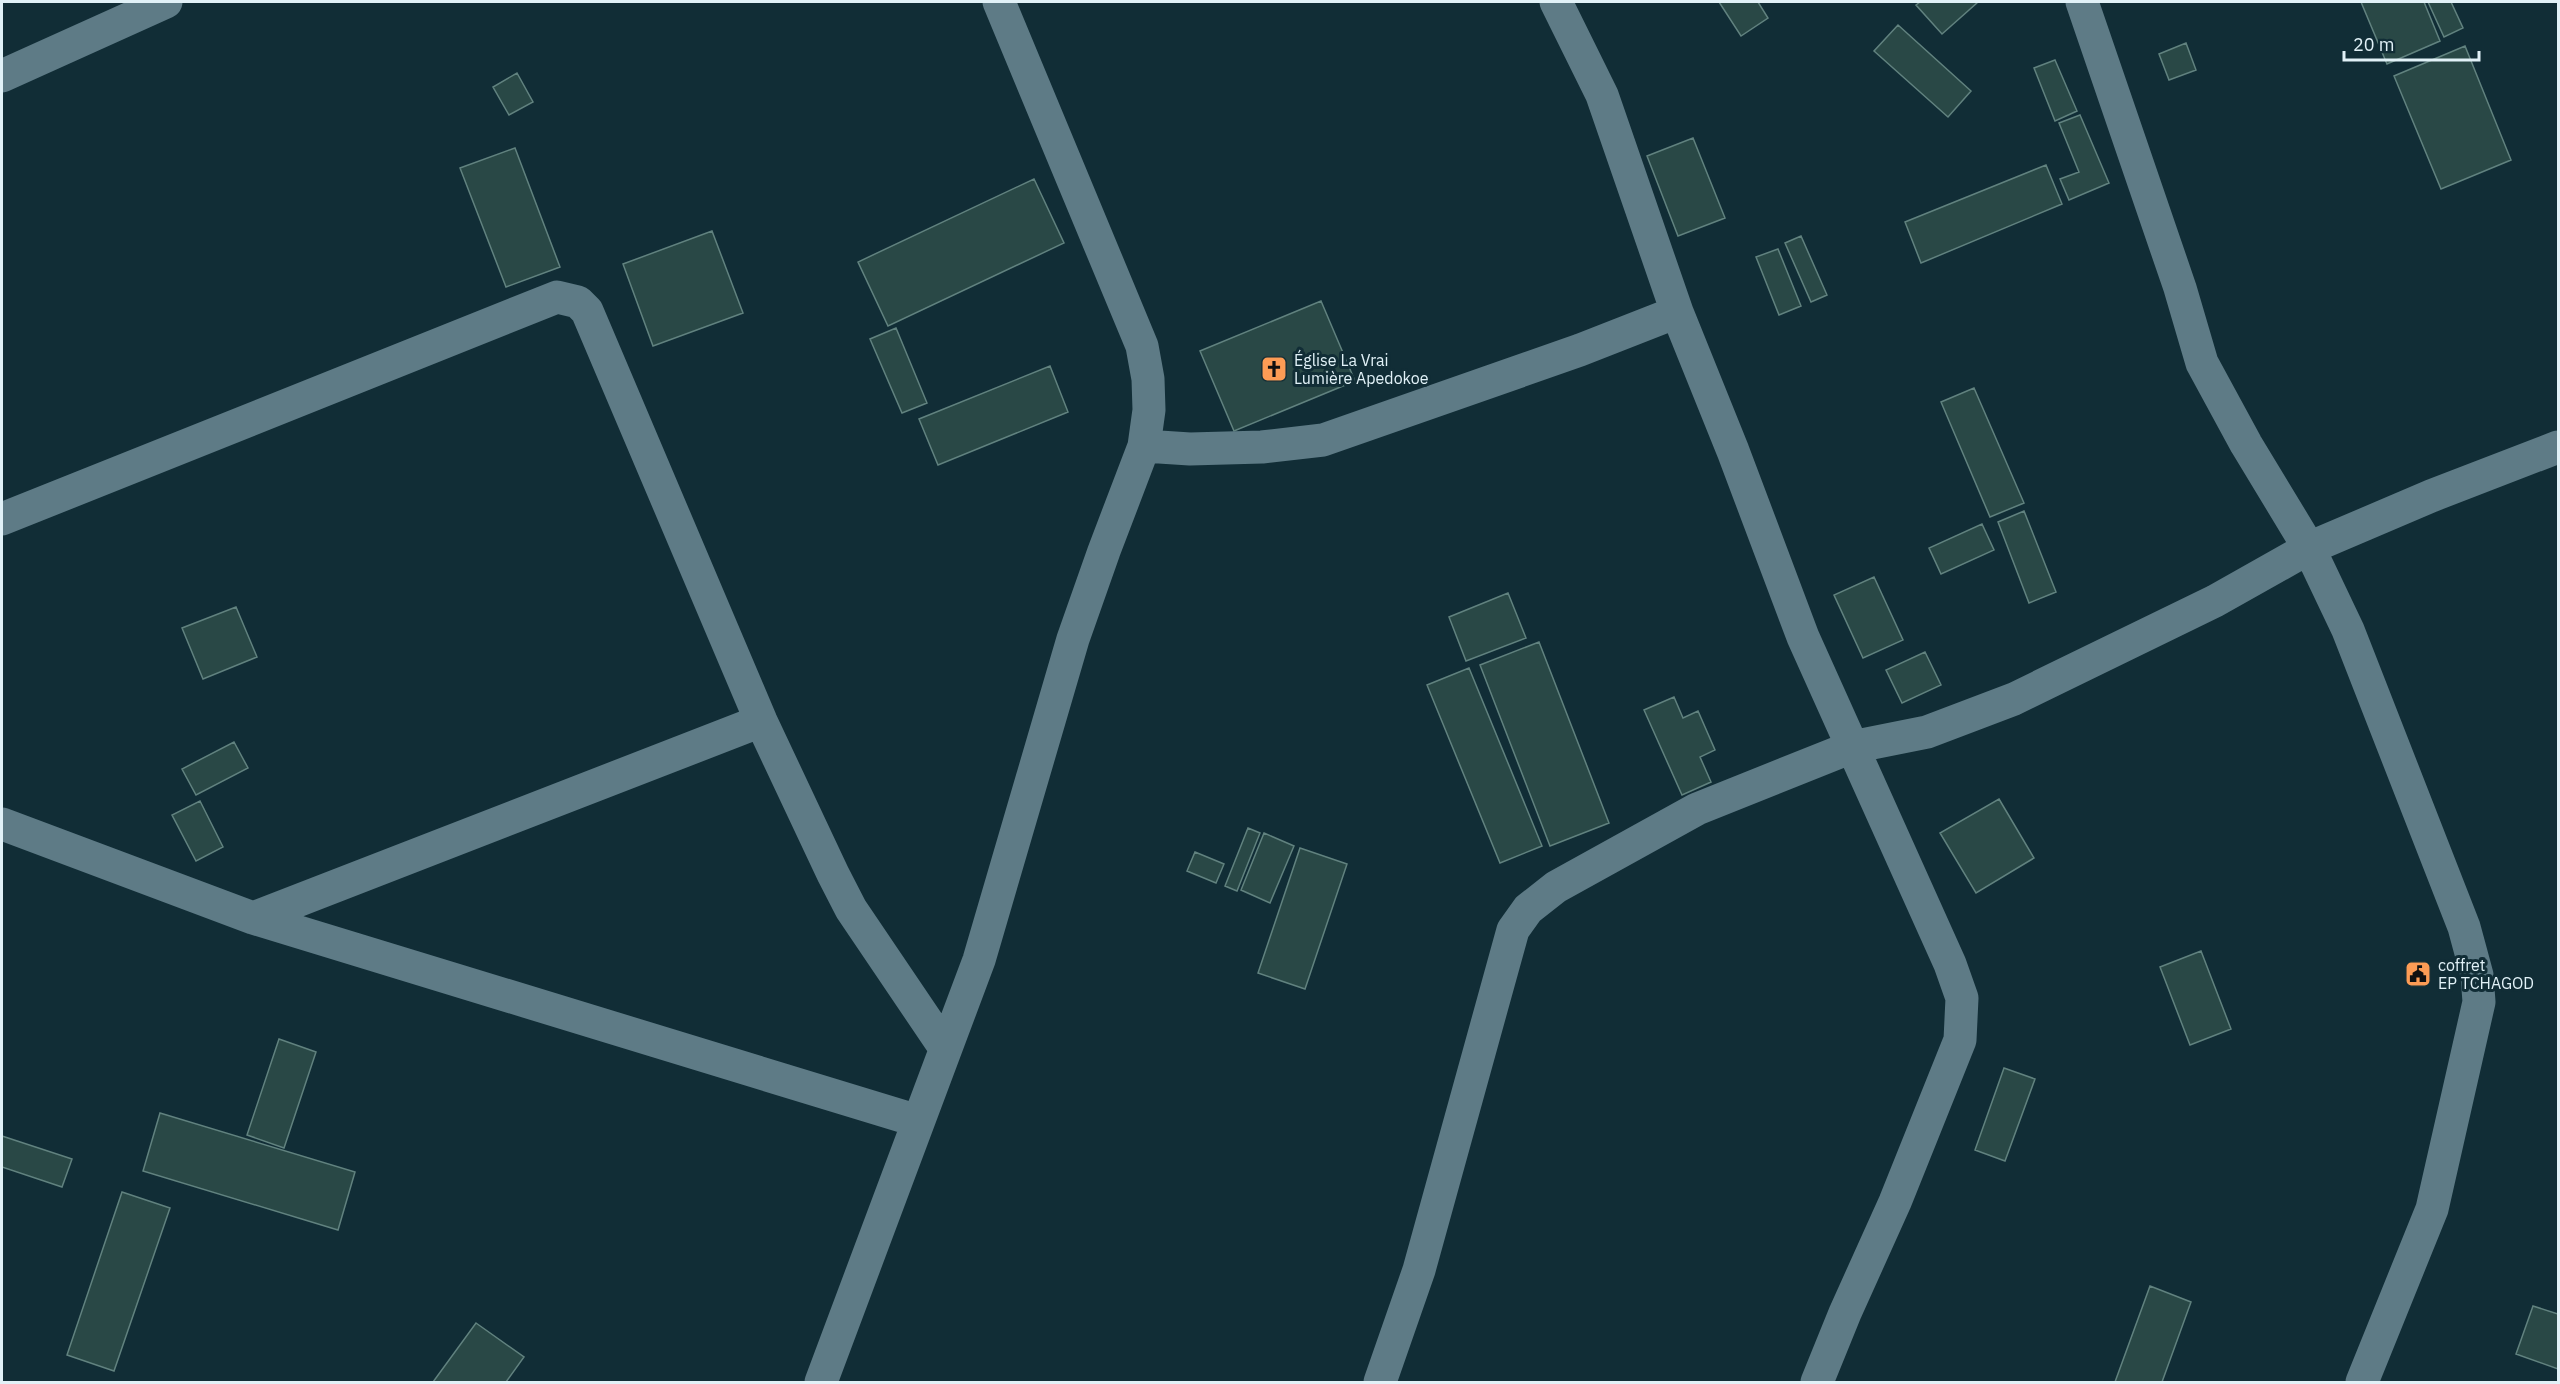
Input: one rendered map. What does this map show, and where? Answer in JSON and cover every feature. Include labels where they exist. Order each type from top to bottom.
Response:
[{"type":"street","points":[[2,76],[160,2]]},
{"type":"street","points":[[821,1383],[979,960],[1073,639],[1144,446],[1149,410],[1148,379],[1142,346],[999,2]]},
{"type":"street","points":[[1556,2],[1602,95],[1677,312],[1733,451],[1803,637],[1950,964],[1962,998],[1960,1040],[1895,1202],[1845,1312],[1817,1383]]},
{"type":"street","points":[[2082,2],[2180,288],[2202,363],[2246,444],[2309,548],[2348,630],[2464,927],[2477,975],[2479,1002],[2433,1209],[2362,1383]]},
{"type":"street","points":[[2,519],[557,297],[578,302],[587,311],[761,721],[851,909],[945,1048]]},
{"type":"street","points":[[1144,446],[1190,449],[1262,447],[1323,440],[1580,350],[1677,312]]},
{"type":"street","points":[[1380,1383],[1419,1270],[1513,930],[1528,909],[1556,887],[1697,809],[1852,747],[1927,732],[2014,699],[2215,601],[2309,548],[2431,496],[2559,447]]},
{"type":"street","points":[[253,918],[761,721]]},
{"type":"street","points":[[2,824],[253,918],[918,1121]]},
{"type":"building","points":[[1719,2],[1758,2],[1768,18],[1741,36]]},
{"type":"building","points":[[1920,2],[1978,2],[1942,34],[1916,5]]},
{"type":"building","points":[[2361,2],[2424,2],[2440,41],[2387,64]]},
{"type":"building","points":[[2428,2],[2451,2],[2463,28],[2444,37]]},
{"type":"building","points":[[1898,25],[1971,91],[1948,117],[1874,51]]},
{"type":"building","points":[[2186,43],[2196,70],[2169,80],[2159,54]]},
{"type":"building","points":[[2465,46],[2511,160],[2441,189],[2394,76]]},
{"type":"building","points":[[2055,60],[2077,111],[2055,121],[2034,68]]},
{"type":"building","points":[[517,73],[533,102],[509,115],[493,87]]},
{"type":"building","points":[[2080,115],[2109,183],[2069,200],[2060,179],[2079,172],[2059,123]]},
{"type":"building","points":[[1693,138],[1725,218],[1678,236],[1647,156]]},
{"type":"building","points":[[515,148],[560,267],[506,287],[460,168]]},
{"type":"building","points":[[2046,165],[2062,204],[1921,263],[1905,222]]},
{"type":"building","points":[[1034,179],[1064,243],[888,326],[858,262]]},
{"type":"building","points":[[712,231],[743,313],[653,346],[623,264]]},
{"type":"building","points":[[1801,236],[1827,295],[1811,302],[1785,243]]},
{"type":"building","points":[[1778,249],[1801,306],[1779,315],[1756,257]]},
{"type":"building","points":[[1321,301],[1355,381],[1234,431],[1200,351]]},
{"type":"building","points":[[896,328],[927,403],[902,413],[870,339]]},
{"type":"building","points":[[1050,366],[1068,412],[938,465],[919,419]]},
{"type":"building","points":[[1974,388],[2024,503],[1990,517],[1941,402]]},
{"type":"building","points":[[2024,511],[2056,592],[2029,603],[1998,522]]},
{"type":"building","points":[[1982,524],[1994,550],[1941,574],[1929,548]]},
{"type":"building","points":[[1874,577],[1903,640],[1863,658],[1834,595]]},
{"type":"building","points":[[1508,593],[1526,638],[1466,661],[1449,617]]},
{"type":"building","points":[[236,607],[257,657],[203,679],[182,628]]},
{"type":"building","points":[[1539,642],[1609,823],[1550,846],[1480,665]]},
{"type":"building","points":[[1925,652],[1941,685],[1902,703],[1886,670]]},
{"type":"building","points":[[1469,668],[1542,846],[1500,863],[1427,685]]},
{"type":"building","points":[[1674,697],[1683,718],[1698,711],[1715,750],[1700,757],[1711,782],[1682,795],[1644,710]]},
{"type":"building","points":[[234,742],[248,768],[196,795],[182,769]]},
{"type":"building","points":[[1999,799],[2034,858],[1976,893],[1940,833]]},
{"type":"building","points":[[200,801],[223,847],[196,861],[172,815]]},
{"type":"building","points":[[1248,828],[1260,833],[1237,891],[1225,886]]},
{"type":"building","points":[[1264,833],[1294,846],[1270,903],[1241,890]]},
{"type":"building","points":[[1300,848],[1347,864],[1305,989],[1258,973]]},
{"type":"building","points":[[1195,852],[1224,864],[1216,883],[1187,871]]},
{"type":"building","points":[[2201,951],[2231,1029],[2190,1045],[2160,967]]},
{"type":"building","points":[[279,1039],[316,1052],[284,1148],[247,1135]]},
{"type":"building","points":[[2004,1068],[2035,1079],[2005,1161],[1975,1150]]},
{"type":"building","points":[[160,1113],[355,1172],[338,1230],[143,1171]]},
{"type":"building","points":[[2,1136],[72,1159],[62,1187],[2,1167]]},
{"type":"building","points":[[122,1192],[170,1208],[114,1371],[67,1355]]},
{"type":"building","points":[[2150,1286],[2191,1302],[2162,1382],[2115,1382]]},
{"type":"building","points":[[2533,1306],[2558,1314],[2558,1369],[2516,1354]]},
{"type":"building","points":[[476,1323],[524,1357],[506,1382],[433,1382]]},
{"type":"place","name":"Église La Vrai Lumière Apedokoe","points":[[1274,369]]},
{"type":"place","name":"coffret EP TCHAGOD","points":[[2418,974]]}]
